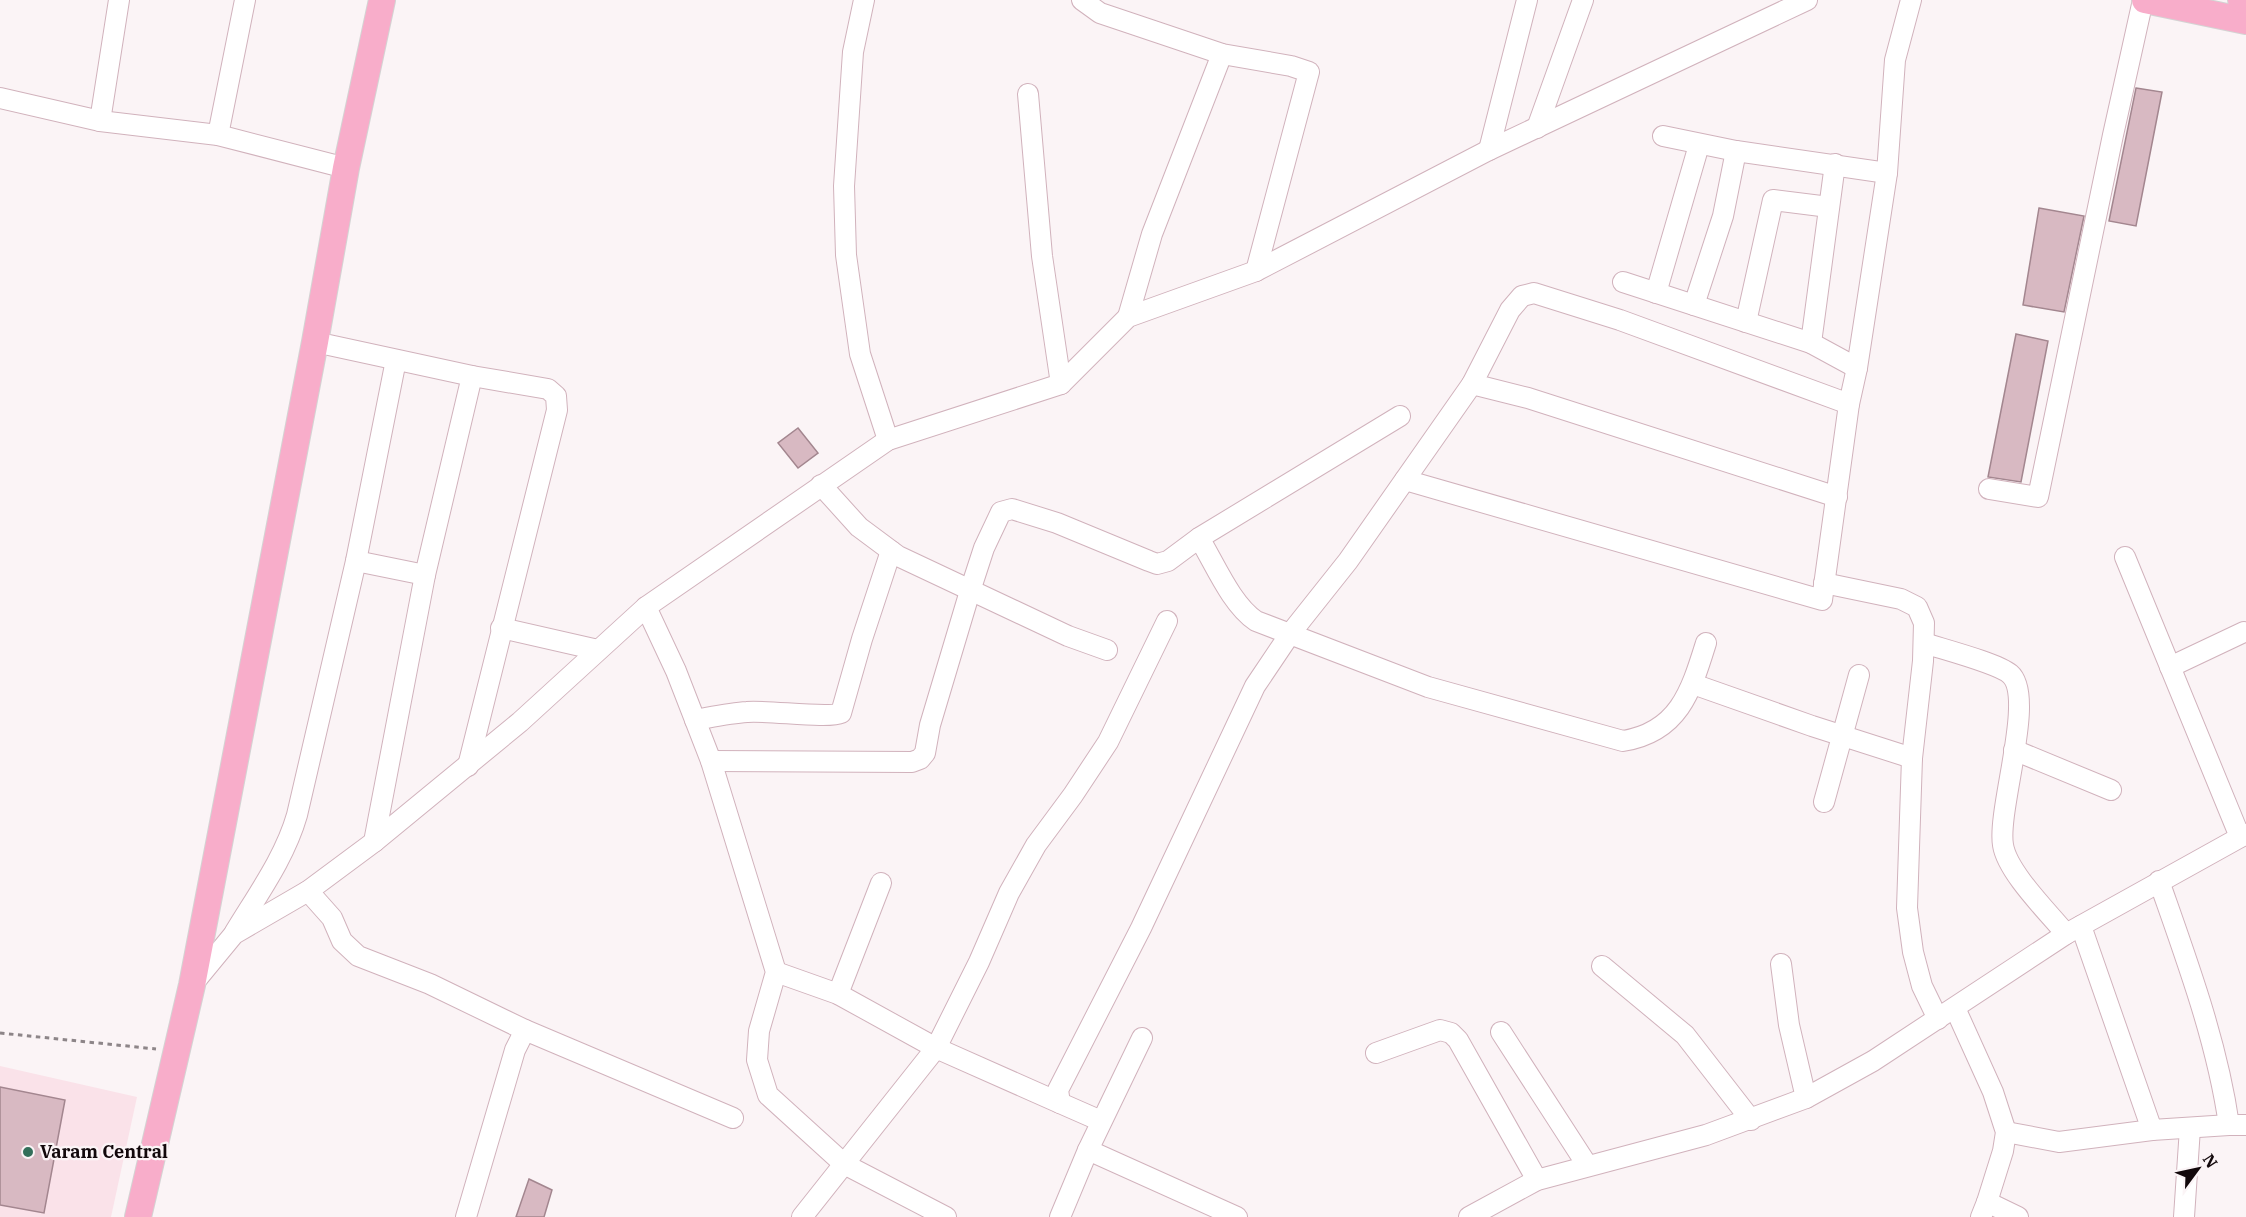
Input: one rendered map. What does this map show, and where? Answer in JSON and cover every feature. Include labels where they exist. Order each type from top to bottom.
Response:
[{"type":"main road","points":[[138,1217],[192,985],[346,168],[382,0]]},
{"type":"main road","points":[[2144,0],[2246,21]]},
{"type":"main road","points":[[2241,0],[2246,1]]},
{"type":"street","points":[[100,120],[119,0]]},
{"type":"street","points":[[218,135],[245,0]]},
{"type":"street","points":[[864,0],[853,52],[844,186],[846,255],[860,354],[888,440]]},
{"type":"street","points":[[1082,0],[1100,13],[1222,54],[1291,66],[1309,72],[1256,271]]},
{"type":"street","points":[[1489,150],[1527,0]]},
{"type":"street","points":[[1537,128],[1583,0]]},
{"type":"street","points":[[234,934],[308,891],[374,842],[520,722],[646,607],[888,440],[1061,384],[1128,317],[1256,271],[1489,150],[1807,0]]},
{"type":"street","points":[[1405,480],[1822,600],[1849,404],[1857,368],[1887,173],[1895,60],[1911,0]]},
{"type":"street","points":[[1989,489],[2038,496],[2113,135],[2144,0]]},
{"type":"street","points":[[1128,317],[1152,234],[1222,54]]},
{"type":"street","points":[[1028,94],[1042,256],[1061,384]]},
{"type":"street","points":[[0,98],[100,120],[218,135],[346,168]]},
{"type":"street","points":[[1663,136],[1698,145],[1887,173]]},
{"type":"street","points":[[1656,293],[1698,145]]},
{"type":"street","points":[[1694,305],[1723,216],[1736,151]]},
{"type":"street","points":[[1811,343],[1835,164]]},
{"type":"street","points":[[1746,322],[1773,200],[1829,207]]},
{"type":"street","points":[[1623,282],[1811,343],[1857,368]]},
{"type":"street","points":[[1060,1103],[1058,1090],[1141,928],[1255,686],[1290,634],[1348,561],[1472,384],[1510,310],[1522,296],[1534,293],[1620,320],[1849,404]]},
{"type":"street","points":[[315,342],[472,376],[548,389],[556,396],[557,410],[468,766]]},
{"type":"street","points":[[192,985],[234,934],[292,834],[356,561],[396,360]]},
{"type":"street","points":[[374,842],[425,575],[472,376]]},
{"type":"street","points":[[1472,384],[1528,398],[1837,497]]},
{"type":"street","points":[[711,761],[912,762],[920,759],[925,753],[930,725],[970,591],[1001,512],[1012,508],[1057,523],[1157,564],[1168,561],[1199,538],[1400,416]]},
{"type":"street","points":[[821,485],[860,527],[891,550],[970,591],[1068,636],[1107,650]]},
{"type":"street","points":[[1199,538],[1238,604],[1256,621],[1428,687],[1623,741],[1636,739],[1664,725],[1678,711],[1693,684],[1707,643]]},
{"type":"street","points":[[695,720],[745,712],[776,711],[832,716],[841,713],[891,550]]},
{"type":"street","points":[[1469,1217],[1537,1180],[1706,1135],[1806,1098],[1873,1061],[2074,930],[2243,836],[2125,557]]},
{"type":"street","points":[[356,561],[425,575]]},
{"type":"street","points":[[1824,583],[1886,594],[1911,603],[1917,607],[1924,623],[1912,758],[1907,908],[1913,952],[1922,986],[1947,1014],[1993,1092],[2006,1132],[2003,1151],[1984,1209],[2018,1217]]},
{"type":"street","points":[[646,607],[676,670],[711,761],[776,972],[759,1032],[757,1060],[768,1095],[844,1164],[946,1217]]},
{"type":"street","points":[[802,1217],[936,1048],[979,962],[1014,883],[1036,844],[1073,795],[1108,742],[1167,621]]},
{"type":"street","points":[[501,628],[598,650]]},
{"type":"street","points":[[2170,667],[2244,632]]},
{"type":"street","points":[[1924,643],[1991,665],[2010,674],[2015,680],[2020,699],[2002,825],[2003,846],[2008,861],[2018,877],[2074,930],[2152,1130]]},
{"type":"street","points":[[1824,802],[1859,675]]},
{"type":"street","points":[[1693,684],[1912,758]]},
{"type":"street","points":[[2014,750],[2111,790]]},
{"type":"street","points":[[2006,1132],[2059,1142],[2152,1130],[2238,1125],[2224,1089],[2192,973],[2159,881]]},
{"type":"street","points":[[838,994],[881,883]]},
{"type":"street","points":[[308,891],[332,918],[342,941],[358,956],[430,984],[525,1030],[734,1118]]},
{"type":"street","points":[[1781,964],[1789,1025],[1806,1098]]},
{"type":"street","points":[[1602,966],[1685,1035],[1751,1120]]},
{"type":"street","points":[[776,972],[838,994],[936,1048],[1101,1121]]},
{"type":"street","points":[[466,1217],[515,1050],[525,1030]]},
{"type":"street","points":[[1376,1053],[1440,1030],[1451,1033],[1458,1040],[1537,1180]]},
{"type":"street","points":[[1501,1032],[1587,1165]]},
{"type":"street","points":[[1060,1217],[1101,1121],[1142,1038]]},
{"type":"street","points":[[2184,1217],[2190,1128]]},
{"type":"street","points":[[1088,1150],[1237,1217]]},
{"type":"path","points":[[0,1033],[176,1051]]},
{"type":"shaded area","points":[[0,1066],[137,1097],[111,1217],[0,1217]]},
{"type":"building","points":[[2136,88],[2162,92],[2136,226],[2109,221]]},
{"type":"building","points":[[2039,208],[2084,216],[2064,312],[2023,305]]},
{"type":"building","points":[[2016,334],[2048,341],[2021,482],[1988,477]]},
{"type":"building","points":[[798,428],[818,453],[798,468],[778,443]]},
{"type":"building","name":"Varam Central","points":[[0,1087],[65,1100],[44,1213],[0,1205]]},
{"type":"building","points":[[529,1179],[552,1190],[544,1217],[516,1217]]},
{"type":"place","name":"Varam Central","points":[[28,1152]]}]
